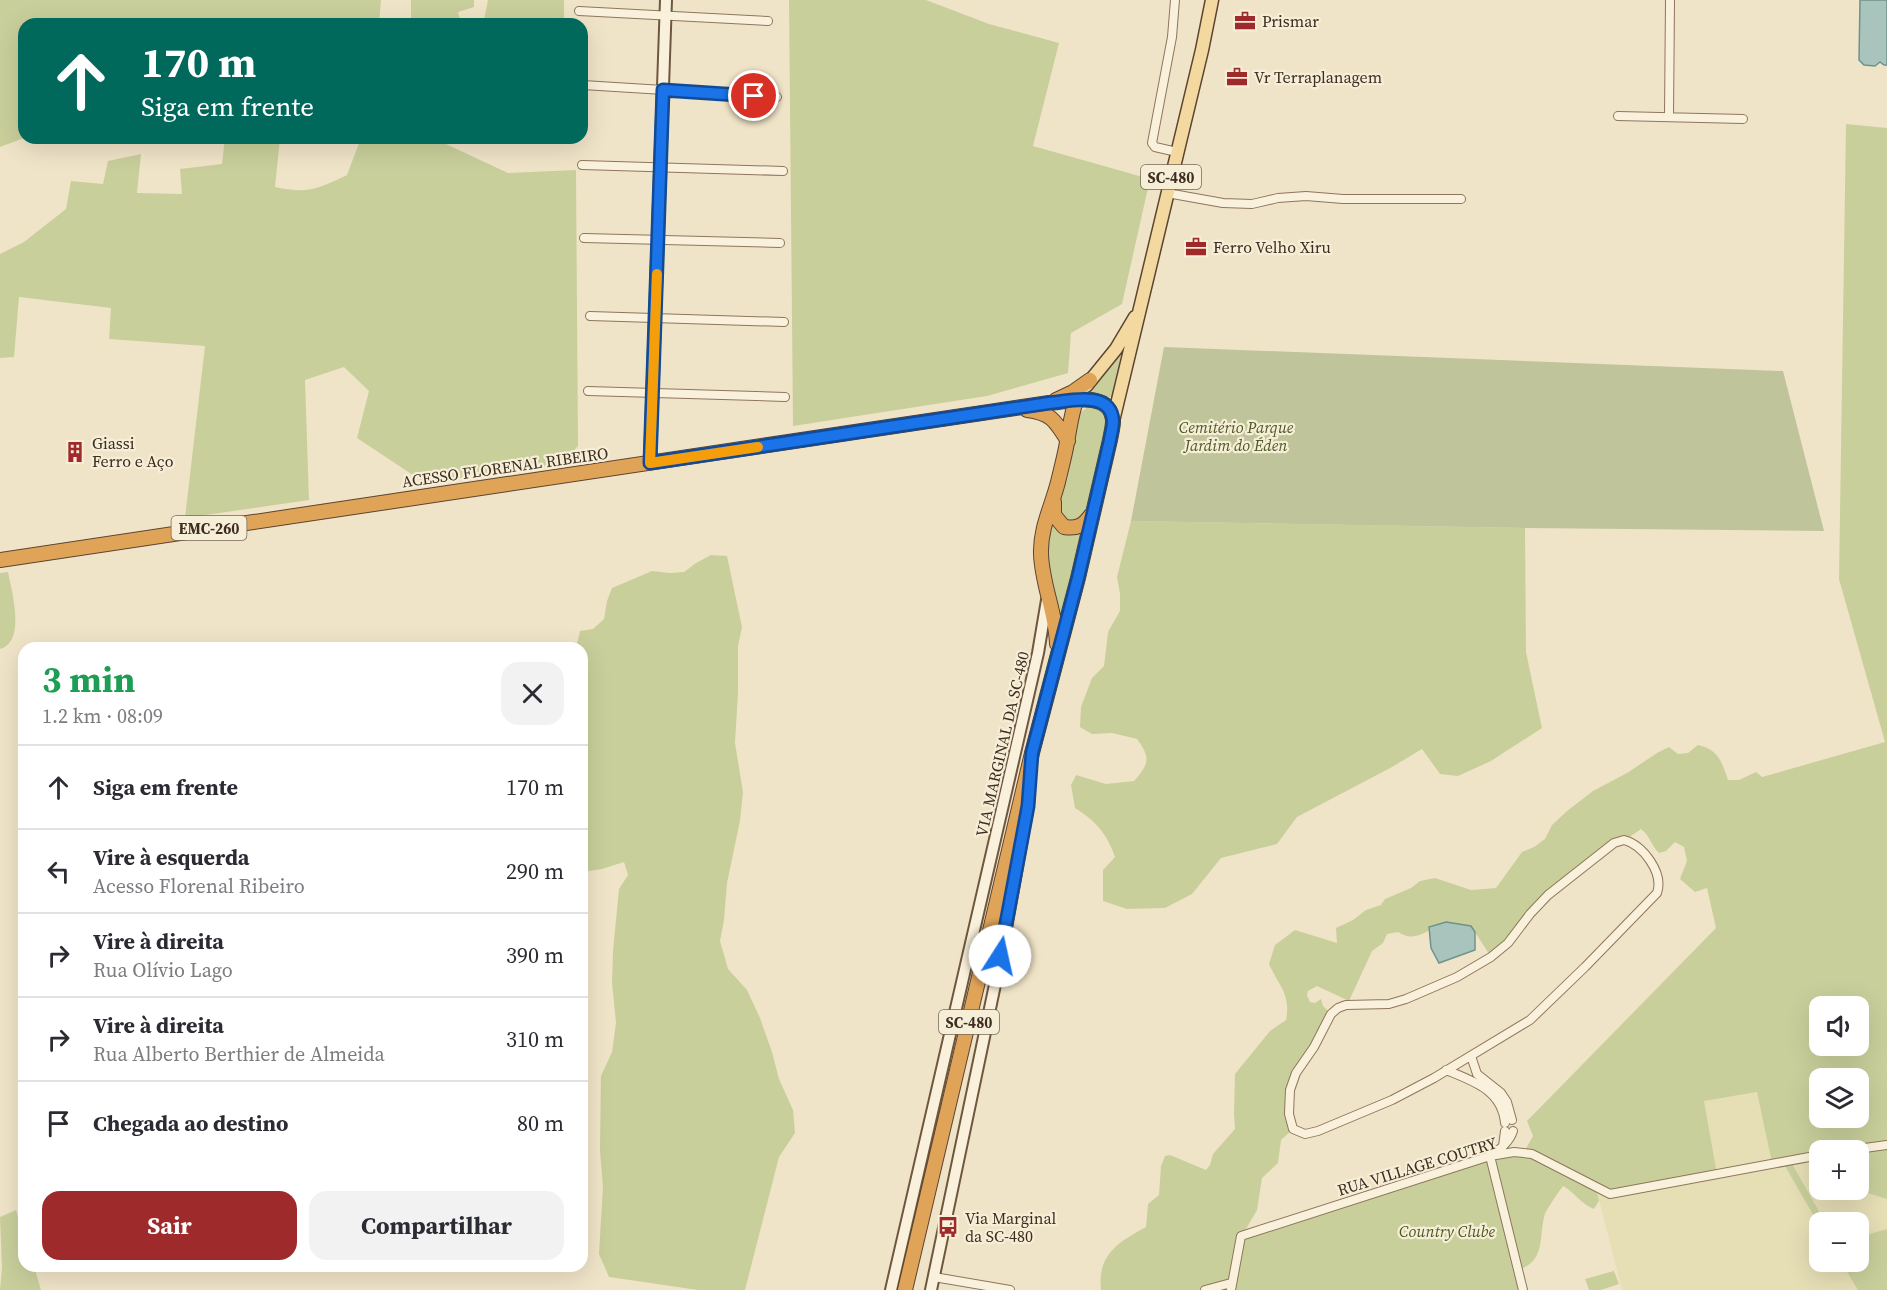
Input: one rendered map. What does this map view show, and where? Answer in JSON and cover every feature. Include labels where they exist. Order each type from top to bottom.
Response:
[{"type":"highway","points":[[1049,403],[1073,392],[1090,380]]},
{"type":"highway","name":"ACESSO FLORENAL RIBEIRO","points":[[0,560],[1049,403],[1091,400],[1103,402],[1108,406],[1113,421]]},
{"type":"highway","name":"SC-480","points":[[1057,662],[1057,631],[1042,570],[1041,539],[1055,493],[1068,441],[1070,416],[1076,401]]},
{"type":"highway","name":"ACESSO FLORENAL RIBEIRO","points":[[1016,409],[1037,411],[1051,417],[1068,441]]},
{"type":"highway","name":"SC-480","points":[[905,1290],[1113,421]]},
{"type":"highway","points":[[1055,493],[1054,515],[1064,527],[1079,527],[1092,513]]},
{"type":"main road","points":[[650,463],[666,0]]},
{"type":"main road","points":[[1205,25],[1206,0]]},
{"type":"main road","name":"SC-480","points":[[1113,421],[1212,0]]},
{"type":"main road","name":"SC-480","points":[[1076,401],[1116,349],[1142,303]]},
{"type":"main road","name":"VIA MARGINAL DA SC-480","points":[[891,1290],[1038,653],[1047,606],[1047,591]]},
{"type":"main road","points":[[930,1290],[1000,956],[1028,806],[1032,753]]},
{"type":"street","points":[[1175,0],[1172,37],[1152,143],[1155,147],[1177,152]]},
{"type":"street","points":[[1669,116],[1670,0]]},
{"type":"street","points":[[579,11],[768,21]]},
{"type":"street","points":[[588,85],[777,97]]},
{"type":"street","points":[[1618,116],[1743,118]]},
{"type":"street","points":[[582,165],[783,171]]},
{"type":"street","points":[[1167,193],[1222,203],[1242,204],[1306,196],[1343,200],[1461,199]]},
{"type":"street","points":[[584,238],[780,243]]},
{"type":"street","points":[[590,316],[784,322]]},
{"type":"street","points":[[588,391],[784,397]]},
{"type":"street","points":[[1624,840],[1633,843],[1656,869],[1659,885],[1657,893],[1586,968],[1530,1020],[1471,1056],[1392,1100],[1318,1131],[1305,1134],[1297,1132],[1290,1122],[1290,1090],[1296,1073],[1314,1047],[1331,1014],[1338,1008],[1346,1005],[1389,1004],[1457,977],[1491,957],[1508,943],[1548,895],[1614,843],[1624,840]]},
{"type":"street","points":[[1471,1056],[1476,1074],[1501,1093],[1507,1102],[1511,1138],[1490,1156],[1523,1290]]},
{"type":"street","points":[[1446,1070],[1468,1079],[1497,1098],[1502,1105],[1509,1126]]},
{"type":"street","points":[[1869,1147],[1887,1145]]},
{"type":"street","name":"RUA VILLAGE COUTRY","points":[[1231,1287],[1241,1236],[1490,1156],[1514,1152],[1532,1154],[1610,1194],[1809,1157]]},
{"type":"street","points":[[934,1277],[1010,1290]]},
{"type":"street","points":[[1205,1290],[1231,1287]]},
{"type":"shaded area","points":[[1758,1092],[1772,1163],[1782,1161],[1811,1212],[1809,1212],[1809,1272],[1847,1272],[1858,1290],[1622,1290],[1596,1188],[1717,1174],[1704,1101]]},
{"type":"shaded area","points":[[1809,1157],[1809,1194],[1790,1160]]},
{"type":"shaded area","points":[[1869,1194],[1887,1199],[1887,1229],[1869,1234],[1869,1212],[1819,1212],[1813,1200],[1869,1200]]},
{"type":"green space","points":[[0,0],[381,0],[380,18],[18,18],[18,140],[0,147]]},
{"type":"green space","points":[[411,0],[474,0],[474,7],[458,12],[460,18],[411,18]]},
{"type":"green space","points":[[488,0],[564,0],[564,18],[484,18]]},
{"type":"green space","points":[[789,0],[926,0],[989,24],[1059,43],[1033,146],[1150,179],[1122,304],[1071,333],[1068,373],[987,396],[793,426]]},
{"type":"green space","name":"Country Clube","points":[[1846,124],[1887,128],[1887,1199],[1869,1194],[1869,1140],[1809,1140],[1809,1157],[1790,1160],[1809,1194],[1809,1200],[1813,1200],[1819,1212],[1811,1212],[1782,1161],[1772,1163],[1757,1092],[1704,1101],[1717,1174],[1622,1193],[1596,1188],[1599,1201],[1594,1209],[1563,1186],[1545,1214],[1537,1254],[1533,1261],[1518,1270],[1523,1290],[1101,1290],[1101,1278],[1106,1258],[1119,1244],[1146,1227],[1148,1204],[1159,1195],[1161,1166],[1165,1156],[1170,1155],[1206,1170],[1213,1154],[1235,1129],[1235,1074],[1270,1031],[1286,1020],[1287,1003],[1283,990],[1269,964],[1275,945],[1295,930],[1337,943],[1336,928],[1353,920],[1366,910],[1381,905],[1385,899],[1411,888],[1420,881],[1435,878],[1471,890],[1496,888],[1522,852],[1545,839],[1552,825],[1567,811],[1593,791],[1669,747],[1678,754],[1688,753],[1698,745],[1705,747],[1718,757],[1728,780],[1739,780],[1756,772],[1762,777],[1885,742],[1839,579]],"holes":[[[1641,829],[1659,853],[1666,851],[1675,842],[1684,847],[1687,861],[1680,879],[1695,892],[1707,888],[1716,928],[1527,1121],[1533,1136],[1524,1152],[1463,1163],[1242,1236],[1257,1210],[1262,1178],[1278,1163],[1281,1140],[1293,1129],[1290,1090],[1331,1014],[1323,1006],[1321,999],[1315,1003],[1310,1002],[1308,991],[1317,986],[1349,1001],[1372,951],[1383,943],[1387,934],[1398,932],[1406,936],[1413,936],[1428,931],[1429,927],[1471,926],[1491,957],[1548,895]]]},
{"type":"green space","points":[[224,144],[279,144],[275,187],[296,190],[320,187],[347,175],[359,144],[446,144],[508,173],[576,170],[578,446],[563,463],[425,483],[357,438],[369,391],[344,367],[305,380],[309,500],[185,518],[205,346],[109,339],[111,308],[19,297],[14,357],[0,358],[0,254],[24,242],[66,209],[71,181],[103,184],[108,161],[141,154],[137,193],[182,194],[180,169],[222,164]]},
{"type":"green space","name":"Cemitério Parque Jardim do Éden","points":[[1164,347],[1783,371],[1824,531],[1131,521]]},
{"type":"green space","points":[[1122,349],[1113,397],[1085,397]]},
{"type":"green space","points":[[1093,406],[1102,411],[1107,421],[1086,515],[1071,522],[1059,517],[1057,502],[1078,414]]},
{"type":"green space","points":[[1047,520],[1060,530],[1081,534],[1061,619],[1059,619],[1047,572]]},
{"type":"green space","points":[[1131,521],[1525,528],[1526,652],[1542,728],[1491,761],[1458,776],[1440,774],[1422,749],[1297,817],[1277,844],[1221,858],[1192,894],[1165,908],[1127,909],[1103,901],[1103,870],[1115,857],[1100,829],[1075,808],[1071,785],[1076,775],[1106,784],[1134,781],[1143,770],[1146,761],[1145,751],[1137,739],[1112,733],[1092,734],[1080,727],[1081,707],[1092,678],[1104,666],[1108,632],[1120,611],[1117,577]]},
{"type":"green space","points":[[711,555],[727,556],[742,627],[738,646],[735,743],[743,792],[740,821],[727,883],[720,941],[728,969],[747,990],[760,1018],[779,1079],[793,1110],[795,1133],[779,1157],[745,1290],[698,1290],[609,1277],[599,1254],[603,1187],[600,1150],[601,1076],[612,1052],[616,1023],[612,983],[613,951],[619,889],[628,875],[624,862],[588,871],[588,642],[577,642],[580,631],[593,629],[604,619],[612,588],[652,571],[684,572]]},
{"type":"green space","points":[[8,572],[14,603],[15,627],[8,645],[0,649],[0,573]]},
{"type":"green space","points":[[16,1210],[18,1272],[36,1272],[41,1290],[0,1290],[2,1268],[0,1217]]},
{"type":"green space","points":[[1887,1229],[1887,1290],[1858,1290],[1847,1272],[1869,1272],[1869,1234]]},
{"type":"green space","points":[[1614,1271],[1619,1284],[1601,1290],[1589,1290],[1585,1279]]},
{"type":"water","points":[[1860,0],[1887,0],[1887,65],[1880,62],[1875,66],[1864,65],[1859,60]]},
{"type":"water","points":[[1446,922],[1471,926],[1475,932],[1475,950],[1439,963],[1431,948],[1429,927]]},
{"type":"slow traffic","points":[[657,274],[650,463],[758,447]]},
{"type":"place","name":"Prismar","points":[[1245,21]]},
{"type":"place","name":"Vr Terraplanagem","points":[[1237,77]]},
{"type":"place","name":"Ferro Velho Xiru","points":[[1196,247]]},
{"type":"place","name":"Giassi Ferro e Aço","points":[[75,452]]},
{"type":"place","name":"Via Marginal da SC-480","points":[[948,1227]]},
{"type":"route","points":[[754,96],[663,90],[650,463],[1049,403],[1098,400],[1108,406],[1111,412],[1113,421],[1110,440],[1082,563],[1032,753],[1028,806],[1000,956]]}]
